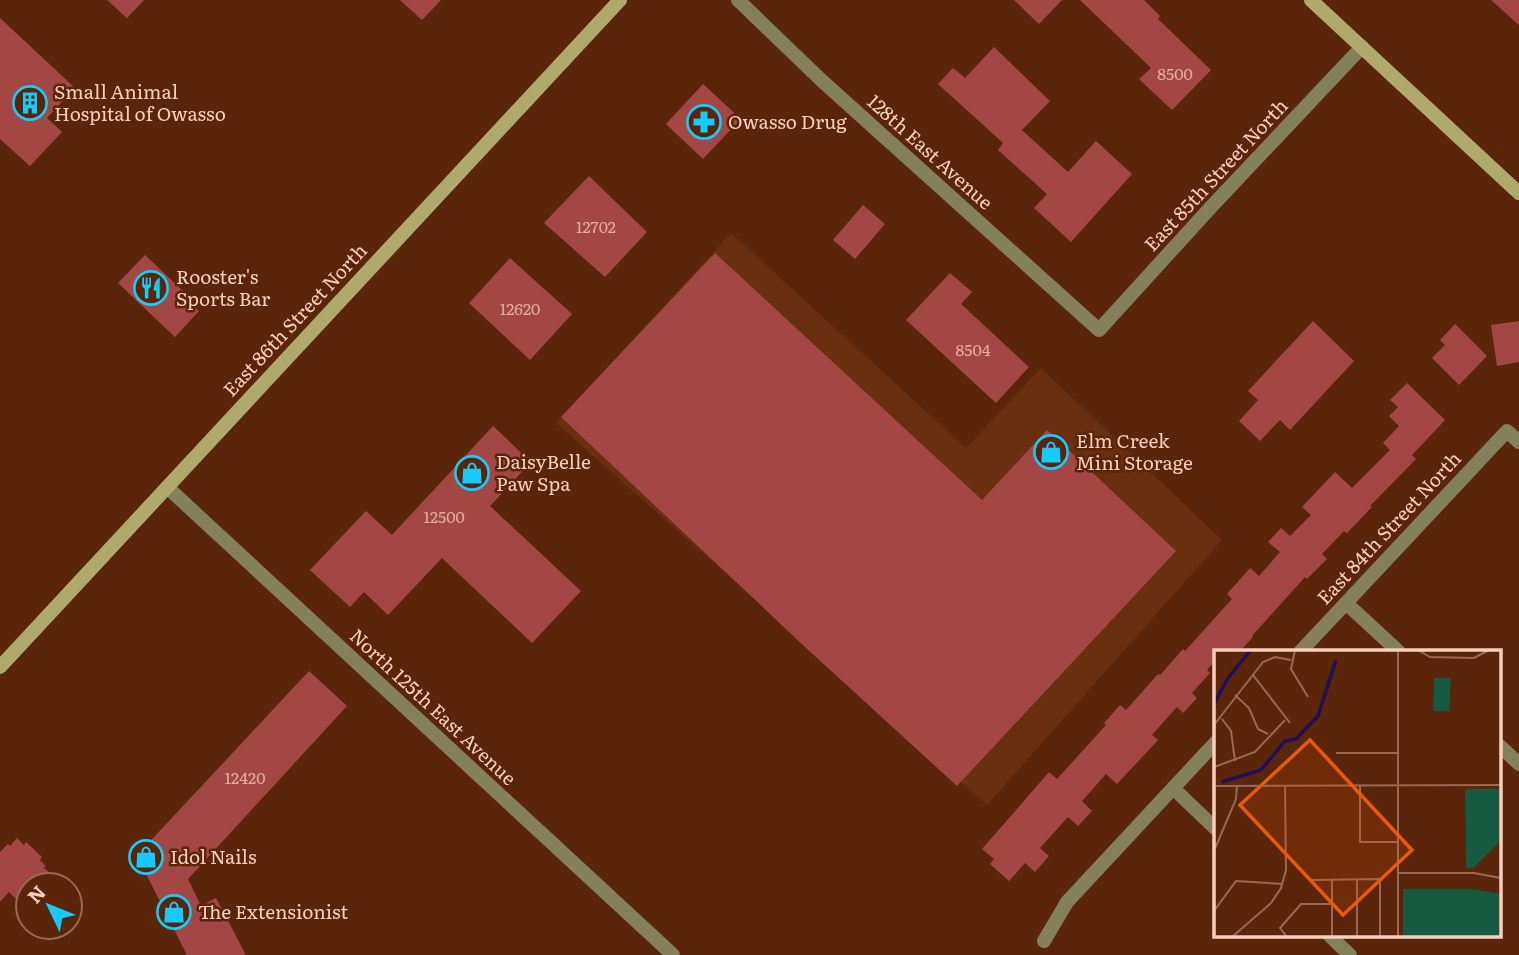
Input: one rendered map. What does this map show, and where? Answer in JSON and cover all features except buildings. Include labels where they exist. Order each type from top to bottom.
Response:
[{"type":"main road","name":"East 86th Street North","points":[[0,667],[620,0]]},
{"type":"main road","points":[[1311,0],[1519,193]]},
{"type":"street","name":"128th East Avenue","points":[[738,0],[820,79],[1099,330]]},
{"type":"street","name":"East 85th Street North","points":[[1099,330],[1362,47]]},
{"type":"street","name":"East 84th Street North","points":[[1302,650],[1507,431],[1519,442]]},
{"type":"street","name":"North 125th East Avenue","points":[[167,487],[673,955]]},
{"type":"street","points":[[1346,603],[1397,650]]},
{"type":"street","points":[[1044,941],[1068,902],[1214,744]]},
{"type":"street","points":[[1502,748],[1519,764]]},
{"type":"street","points":[[1173,788],[1214,827]]},
{"type":"street","points":[[1330,937],[1350,955]]},
{"type":"shaded area","points":[[731,233],[966,448],[1041,368],[1222,540],[987,805],[556,423]]},
{"type":"place","name":"Small Animal Hospital of Owasso","points":[[30,103]]},
{"type":"place","name":"Owasso Drug","points":[[704,122]]},
{"type":"place","name":"Rooster's Sports Bar","points":[[151,288]]},
{"type":"place","name":"Elm Creek Mini Storage","points":[[1051,452]]},
{"type":"place","name":"DaisyBelle Paw Spa","points":[[472,473]]},
{"type":"place","name":"Idol Nails","points":[[146,857]]},
{"type":"place","name":"The Extensionist","points":[[174,912]]}]
